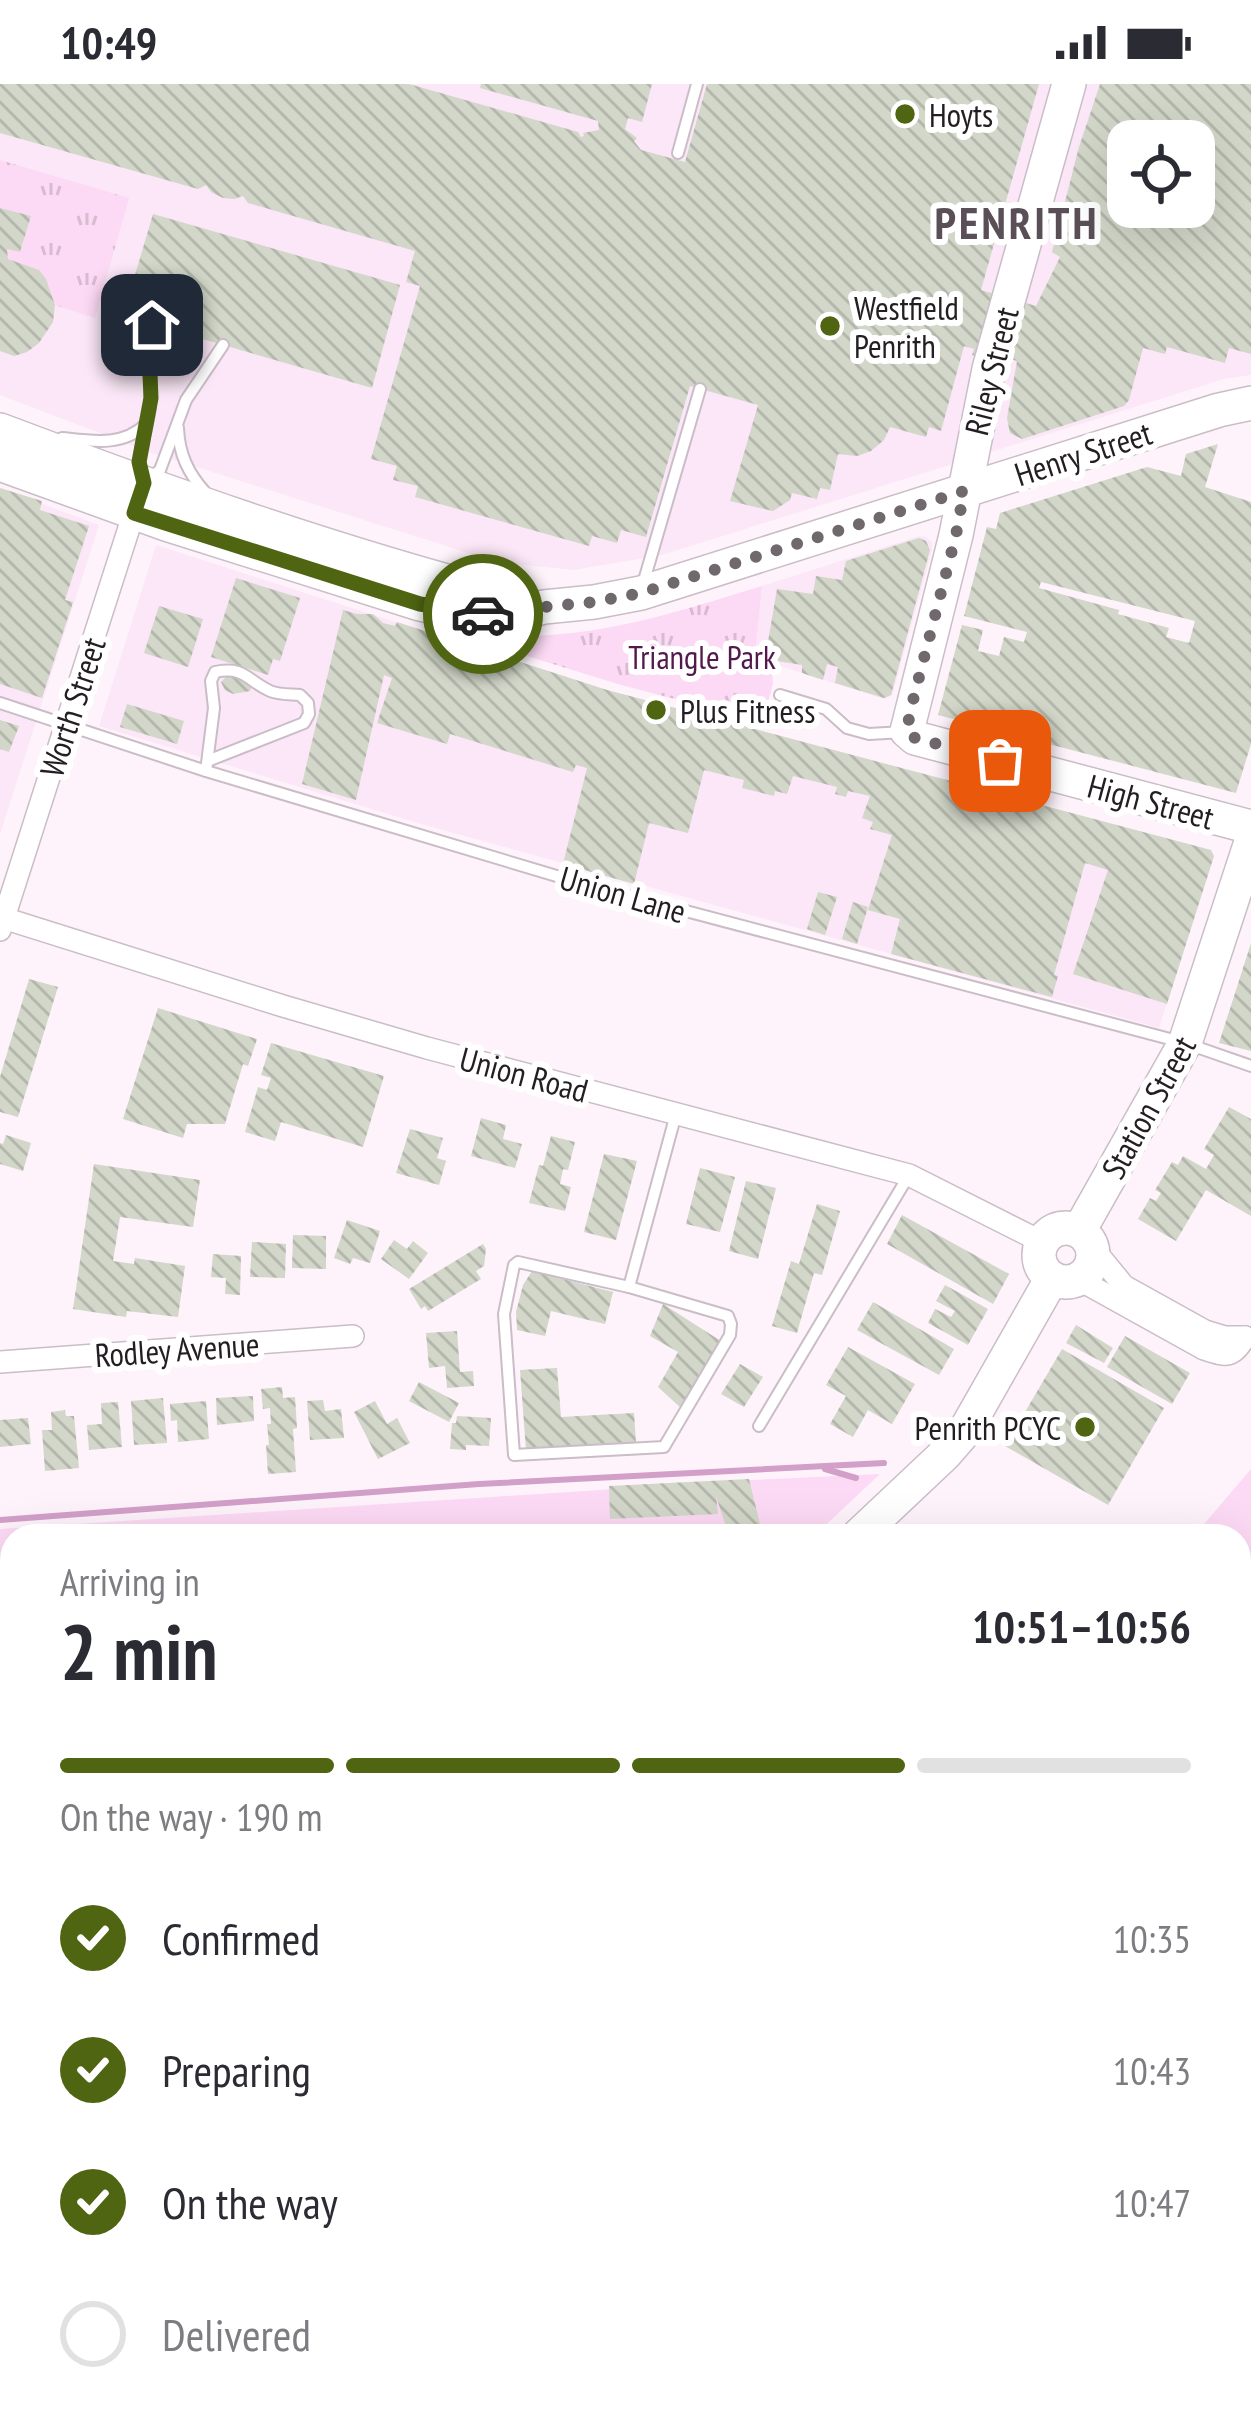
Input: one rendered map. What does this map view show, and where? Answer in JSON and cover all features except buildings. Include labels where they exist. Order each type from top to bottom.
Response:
[{"type":"street","name":"Riley Street","points":[[907,731],[956,535],[989,369],[1070,84]]},
{"type":"street","name":"Henry Street","points":[[641,593],[1251,403]]},
{"type":"street","points":[[1,442],[420,604],[508,616],[641,593]]},
{"type":"street","points":[[139,498],[233,514],[544,607]]},
{"type":"street","name":"Worth Street","points":[[1,922],[139,498]]},
{"type":"street","name":"High Street","points":[[907,731],[955,750],[1251,827]]},
{"type":"street","name":"Station Street","points":[[1085,1239],[1185,1043],[1251,842]]},
{"type":"street","name":"Union Road","points":[[1,922],[345,1024],[909,1175],[1042,1242]]},
{"type":"street","points":[[1071,1228],[1124,1286],[1205,1331],[1245,1337],[1237,1350],[1224,1355],[1204,1349],[1042,1266],[1042,1242],[1054,1231],[1071,1228]]},
{"type":"street","points":[[871,1524],[965,1431],[1065,1278],[1089,1269],[1092,1262],[1085,1239]]},
{"type":"street","name":"Rodley Avenue","points":[[0,1362],[353,1336]]},
{"type":"lane","points":[[678,153],[697,84]]},
{"type":"lane","name":"Worth Street","points":[[139,498],[139,462],[151,398],[152,325]]},
{"type":"lane","name":"Worth Street","points":[[139,498],[160,470],[186,400],[223,345]]},
{"type":"lane","points":[[641,593],[700,388]]},
{"type":"lane","points":[[177,419],[178,441],[188,470],[208,495],[233,514]]},
{"type":"lane","points":[[1,442],[124,439],[148,422]]},
{"type":"lane","points":[[215,672],[245,674],[267,690],[300,695],[308,703],[304,723],[208,765],[215,672]]},
{"type":"lane","name":"High Street","points":[[780,695],[826,709],[848,728],[883,734],[907,731]]},
{"type":"lane","name":"Union Lane","points":[[0,703],[601,889],[1185,1043],[1251,1066]]},
{"type":"lane","points":[[629,1287],[676,1114]]},
{"type":"lane","points":[[759,1426],[909,1175]]},
{"type":"lane","points":[[521,1262],[629,1287],[725,1315],[731,1324],[730,1335],[668,1442],[657,1448],[514,1455],[504,1314],[514,1265],[521,1262]]},
{"type":"shaded area","name":"Westfield Penrith","points":[[0,84],[1251,84],[1251,375],[1224,379],[662,555],[574,570],[497,562],[152,453],[0,395]]},
{"type":"shaded area","points":[[0,488],[99,525],[0,834]]},
{"type":"shaded area","points":[[919,536],[932,542],[932,550],[892,696],[884,699],[755,658],[762,586]]},
{"type":"shaded area","points":[[156,545],[607,690],[1211,850],[1214,856],[1159,1028],[421,824],[99,726]]},
{"type":"green space","points":[[0,160],[129,198],[95,318],[55,305],[40,274],[8,259],[7,249],[20,252],[31,217],[0,208]]},
{"type":"green space","name":"Triangle Park","points":[[762,586],[755,657],[771,664],[773,683],[763,722],[514,652],[519,636],[612,627]]},
{"type":"green space","points":[[1251,1469],[1251,1524],[1204,1524]]},
{"type":"green space","points":[[880,1474],[827,1524],[77,1524]]},
{"type":"waterway","points":[[0,1520],[479,1484],[884,1463]]},
{"type":"waterway","points":[[825,1469],[856,1478]]},
{"type":"way so far","points":[[483,614],[508,616],[641,593],[964,491],[907,731],[915,738],[1000,761]]},
{"type":"place","name":"Hoyts","points":[[905,114]]},
{"type":"place","name":"Westfield Penrith","points":[[830,326]]},
{"type":"place","name":"Plus Fitness","points":[[656,710]]},
{"type":"place","name":"Penrith PCYC","points":[[1085,1427]]},
{"type":"district","name":"PENRITH","points":[[1017,222]]},
{"type":"route","points":[[152,325],[151,398],[139,462],[144,483],[134,513],[420,604],[483,614]]}]
